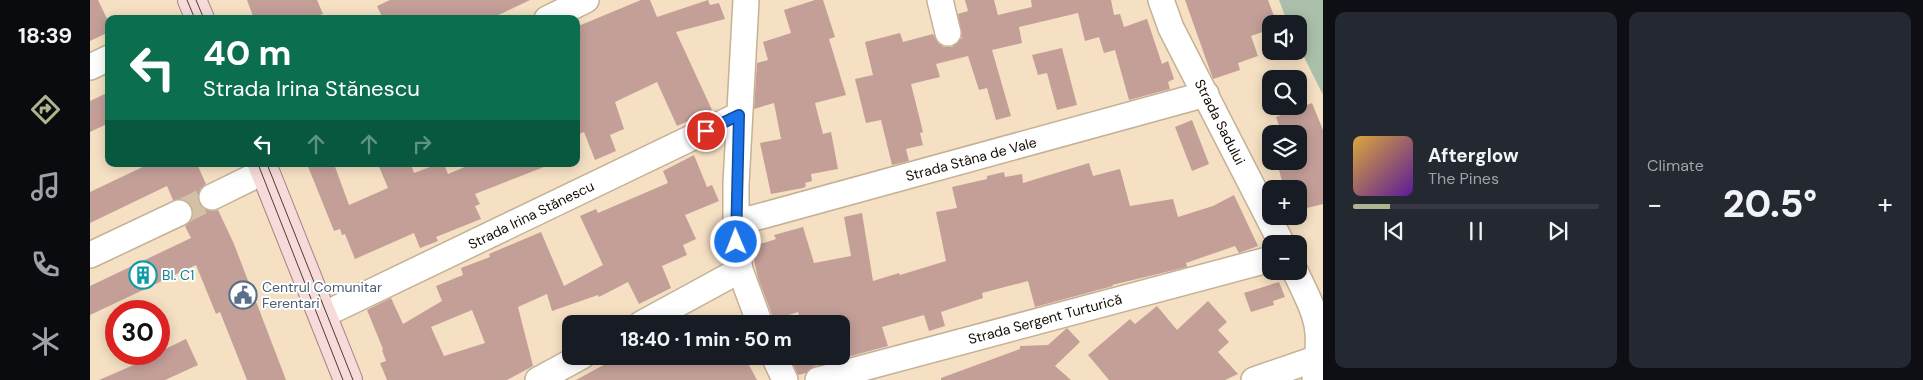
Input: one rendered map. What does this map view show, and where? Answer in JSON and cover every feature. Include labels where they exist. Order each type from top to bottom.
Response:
[{"type":"main road","points":[[264,167],[348,380]]},
{"type":"street","points":[[554,15],[586,0]]},
{"type":"street","points":[[746,0],[739,115],[736,223],[740,270],[757,315]]},
{"type":"street","points":[[940,0],[948,33]]},
{"type":"street","name":"Strada Sadului","points":[[1161,0],[1171,28],[1277,235]]},
{"type":"street","points":[[90,67],[105,60]]},
{"type":"street","name":"Strada Stâna de Vale","points":[[736,223],[1206,94]]},
{"type":"street","name":"Strada Irina Stănescu","points":[[322,315],[739,115]]},
{"type":"street","points":[[212,197],[264,167]]},
{"type":"street","points":[[90,255],[179,213]]},
{"type":"street","name":"Strada Sergent Turturică","points":[[818,380],[1262,261]]},
{"type":"street","points":[[658,315],[740,270]]},
{"type":"street","points":[[1254,380],[1318,369],[1323,340],[1319,320],[1299,280]]},
{"type":"street","points":[[538,380],[566,365]]},
{"type":"street","points":[[778,365],[785,380]]},
{"type":"green space","points":[[1279,0],[1323,0],[1323,95],[1306,60],[1307,15],[1285,15]]},
{"type":"building","points":[[90,0],[98,0],[105,15],[105,34],[90,41]]},
{"type":"building","points":[[247,0],[317,0],[323,14],[320,15],[253,15]]},
{"type":"building","points":[[390,0],[530,0],[498,15],[381,15],[377,6]]},
{"type":"building","points":[[641,0],[650,0],[657,17],[708,0],[710,5],[719,3],[725,19],[676,32],[712,110],[677,126],[657,82],[615,102],[624,129],[610,135],[616,151],[595,160],[584,132],[580,134],[580,25]]},
{"type":"building","points":[[815,0],[823,0],[835,37],[829,39],[846,95],[815,103],[823,134],[831,132],[838,169],[811,174],[812,181],[805,183],[806,186],[803,188],[771,194],[760,143],[781,139],[774,103],[754,109],[757,63],[768,60],[763,42],[791,33],[784,10]]},
{"type":"building","points":[[965,0],[994,0],[998,15],[1032,7],[1031,0],[1111,0],[1114,15],[1120,14],[1124,27],[1147,19],[1162,64],[1168,61],[1174,79],[1168,82],[1170,89],[1129,100],[1115,50],[1104,53],[1099,37],[1085,41],[1078,13],[1019,27],[1022,43],[992,50],[1011,116],[996,120],[987,88],[979,90],[968,56],[936,64],[940,77],[911,84],[923,132],[920,133],[923,145],[906,149],[909,161],[892,165],[881,120],[866,123],[855,79],[873,75],[865,42],[900,33],[903,42],[933,34],[938,43],[944,47],[952,47],[962,38],[958,14],[968,11]]},
{"type":"building","points":[[1185,0],[1268,0],[1274,15],[1262,15],[1262,32],[1251,36],[1258,56],[1238,63],[1240,70],[1213,79]]},
{"type":"building","points":[[1062,48],[1077,105],[1057,110],[1047,73],[1038,75],[1032,55]]},
{"type":"building","points":[[105,94],[105,125],[90,132],[90,101]]},
{"type":"building","points":[[1312,103],[1323,130],[1323,204],[1307,208],[1307,180],[1282,180],[1279,170],[1307,170],[1307,125],[1279,125],[1276,117],[1281,115],[1307,115],[1307,105]]},
{"type":"building","points":[[1192,120],[1209,164],[1192,171],[1175,127]]},
{"type":"building","points":[[694,155],[707,187],[712,185],[719,201],[685,215],[696,239],[683,245],[687,255],[662,266],[671,288],[639,304],[628,282],[599,297],[598,295],[552,311],[547,294],[518,307],[533,366],[507,380],[387,380],[380,363],[386,361],[383,349],[367,310],[391,298],[403,324],[442,301],[436,286],[463,275],[461,268],[490,257],[489,254],[541,232],[564,286],[603,265],[580,216],[596,209],[598,213],[668,183],[663,171]],"holes":[[[472,310],[485,343],[444,356],[431,327]]]},
{"type":"building","points":[[1089,163],[1093,176],[1120,169],[1130,206],[1173,199],[1178,217],[1213,206],[1234,195],[1258,246],[1239,253],[1235,246],[1186,263],[1187,267],[1112,285],[1035,307],[1028,281],[982,293],[983,298],[941,312],[945,326],[929,331],[924,315],[882,327],[888,346],[850,356],[850,315],[799,315],[798,312],[789,315],[772,315],[758,278],[751,247],[776,239],[774,235],[803,227],[814,263],[851,256],[844,217],[862,213],[873,281],[899,273],[900,275],[946,261],[936,212],[957,208],[952,187],[987,179],[987,176],[1004,172],[1005,177],[1022,174],[1023,183]]},
{"type":"building","points":[[143,167],[198,167],[206,184],[200,189],[199,203],[204,209],[218,210],[234,244],[286,380],[247,380],[220,312],[216,314],[196,265],[122,300],[105,300],[105,308],[90,315],[90,286],[191,238],[185,226],[191,221],[192,207],[187,201],[173,200],[167,186],[90,223],[90,192]]},
{"type":"building","points":[[308,167],[335,167],[349,205],[388,188],[379,167],[412,167],[414,173],[430,167],[445,167],[448,174],[465,167],[544,167],[475,194],[480,204],[475,206],[481,219],[436,237],[438,241],[420,248],[414,233],[355,259],[345,234],[342,235],[340,229],[334,231]]},
{"type":"building","points":[[1279,282],[1285,297],[1273,301],[1274,305],[1251,312],[1244,293]]},
{"type":"building","points":[[1208,301],[1227,322],[1218,330],[1229,342],[1218,352],[1238,374],[1225,380],[1109,380],[1088,355],[1130,319],[1135,324],[1157,306],[1177,330]]},
{"type":"building","points":[[1067,328],[1080,342],[1055,366],[1071,380],[941,380],[941,378],[1020,349],[1020,346],[1048,345]]},
{"type":"building","points":[[186,339],[198,365],[165,380],[99,380],[134,365],[170,365],[170,347]]},
{"type":"building","points":[[604,365],[749,365],[757,380],[576,380]]},
{"type":"building","points":[[794,365],[818,365],[806,373],[798,375]]},
{"type":"tunnel","points":[[179,213],[212,197]]},
{"type":"tram line","points":[[187,0],[193,15]]},
{"type":"tram line","points":[[196,0],[202,15]]},
{"type":"tram line","points":[[259,167],[343,380]]},
{"type":"tram line","points":[[268,167],[353,380]]},
{"type":"place","name":"Bl. C1","points":[[143,275]]},
{"type":"place","name":"Centrul Comunitar Ferentari","points":[[243,295]]},
{"type":"route","points":[[706,131],[739,115],[736,242]]}]
